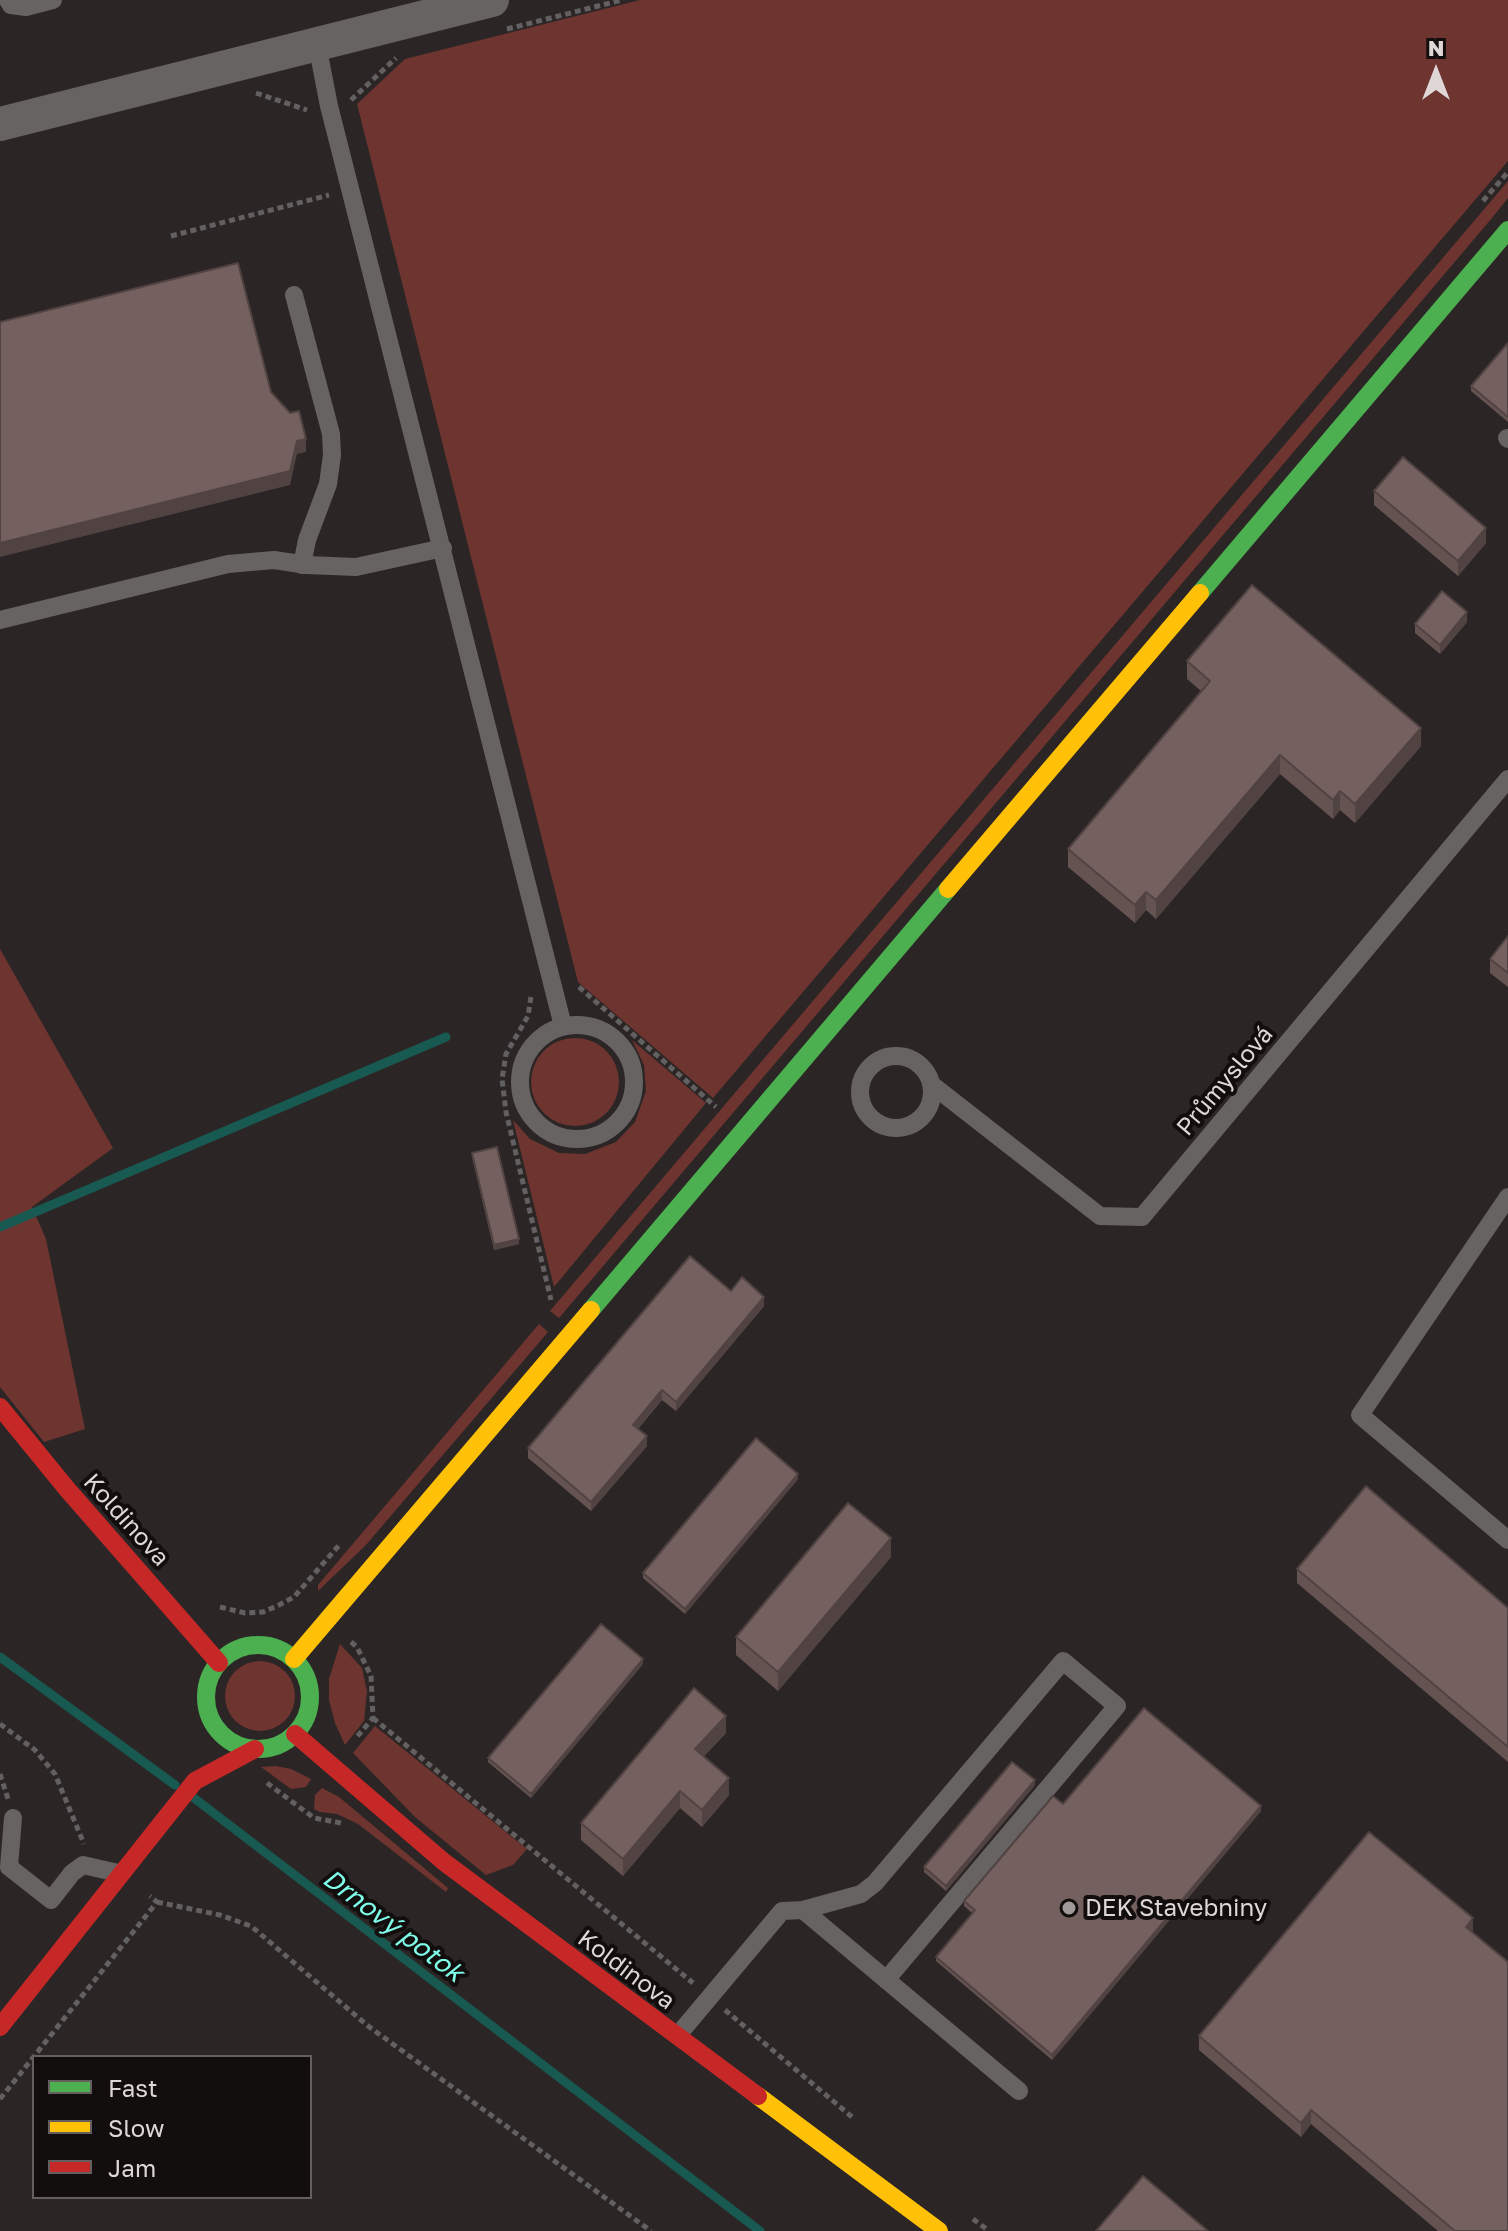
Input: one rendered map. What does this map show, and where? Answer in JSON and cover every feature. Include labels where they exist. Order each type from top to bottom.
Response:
[{"type":"main road","points":[[294,1659],[1508,230]]},
{"type":"main road","name":"Koldinova","points":[[0,1407],[219,1663]]},
{"type":"main road","points":[[203,1763],[283,1743],[305,1721],[310,1705],[310,1688],[304,1672],[294,1659],[280,1650],[264,1646],[247,1646],[232,1652],[219,1663],[209,1680],[206,1701],[212,1721],[230,1741],[255,1749]]},
{"type":"main road","points":[[0,2027],[147,1842],[203,1763],[212,1721]]},
{"type":"main road","name":"Koldinova","points":[[295,1734],[444,1862],[676,2038],[939,2231]]},
{"type":"street","points":[[0,124],[317,44],[400,11],[492,0]]},
{"type":"lane","points":[[8,0],[11,5],[26,7],[53,0]]},
{"type":"lane","points":[[317,44],[329,106],[563,1026]]},
{"type":"lane","points":[[294,295],[331,434],[332,455],[328,484],[307,540],[302,565]]},
{"type":"lane","points":[[0,620],[228,564],[274,560],[302,565],[356,567],[443,548]]},
{"type":"lane","name":"Průmyslová","points":[[931,1084],[1100,1216],[1142,1217],[1508,779]]},
{"type":"lane","points":[[583,1024],[603,1030],[619,1042],[630,1058],[634,1078],[632,1098],[623,1116],[609,1129],[591,1137],[571,1138],[551,1133],[535,1121],[525,1104],[520,1085],[522,1065],[531,1048],[545,1034],[563,1026],[583,1024]]},
{"type":"lane","points":[[897,1055],[909,1058],[927,1072],[931,1084],[932,1096],[922,1118],[901,1128],[877,1124],[868,1116],[859,1094],[866,1071],[885,1057],[897,1055]]},
{"type":"lane","points":[[1508,1197],[1360,1415],[1508,1540]]},
{"type":"lane","points":[[676,2038],[782,1911],[803,1910],[861,1894],[875,1883],[1063,1661],[1117,1706],[886,1980]]},
{"type":"lane","points":[[13,1818],[9,1867],[51,1900],[72,1873],[83,1865],[121,1874]]},
{"type":"lane","points":[[803,1910],[1019,2091]]},
{"type":"path","points":[[326,181],[333,210]]},
{"type":"path","points":[[171,236],[329,195]]},
{"type":"path","points":[[577,984],[582,992],[716,1107]]},
{"type":"path","points":[[531,994],[528,1016],[506,1054],[502,1079],[506,1112],[551,1300]]},
{"type":"path","points":[[189,1626],[209,1610],[220,1607],[245,1613],[263,1612],[294,1597]]},
{"type":"path","points":[[373,1718],[696,1986]]},
{"type":"path","points":[[0,1724],[35,1750],[55,1774],[82,1843],[121,1874]]},
{"type":"path","points":[[141,1890],[157,1902],[220,1915],[251,1926],[368,2026],[651,2231]]},
{"type":"path","points":[[35,2055],[157,1902]]},
{"type":"path","points":[[720,2006],[863,2127]]},
{"type":"path","points":[[0,2099],[32,2059]]},
{"type":"path","points":[[967,2214],[989,2231]]},
{"type":"shaded area","points":[[640,0],[1508,0],[1508,161],[713,1098],[578,982],[357,104],[405,59]]},
{"type":"shaded area","points":[[1508,181],[1508,198],[1492,218],[559,1318],[550,1311]]},
{"type":"shaded area","points":[[0,949],[113,1148],[32,1207],[46,1239],[85,1429],[44,1442],[0,1387]]},
{"type":"shaded area","points":[[575,1038],[592,1042],[606,1051],[615,1065],[619,1082],[615,1099],[606,1113],[592,1122],[575,1126],[558,1122],[544,1113],[535,1099],[531,1082],[535,1065],[544,1051],[558,1042]]},
{"type":"shaded area","points":[[632,1040],[706,1103],[554,1287],[513,1120],[530,1139],[559,1153],[585,1154],[616,1142],[635,1122],[646,1091],[644,1065]]},
{"type":"shaded area","points":[[539,1324],[548,1332],[366,1545],[318,1591],[318,1585]]},
{"type":"shaded area","points":[[340,1644],[362,1668],[367,1691],[364,1721],[345,1745],[329,1700],[329,1679]]},
{"type":"shaded area","points":[[260,1661],[285,1671],[295,1696],[285,1721],[260,1731],[235,1721],[225,1696],[235,1671]]},
{"type":"shaded area","points":[[375,1726],[527,1849],[513,1865],[486,1875],[415,1817],[353,1753]]},
{"type":"shaded area","points":[[261,1767],[291,1769],[311,1779],[306,1787],[291,1789]]},
{"type":"shaded area","points":[[322,1788],[339,1797],[448,1888],[446,1892],[358,1824],[337,1814],[314,1809],[315,1795]]},
{"type":"building","points":[[238,263],[271,392],[290,413],[299,411],[306,439],[297,441],[290,471],[0,543],[0,322]]},
{"type":"building","points":[[1508,343],[1508,417],[1471,386]]},
{"type":"building","points":[[1403,457],[1486,528],[1458,561],[1374,491]]},
{"type":"building","points":[[1252,585],[1421,728],[1355,804],[1340,791],[1333,800],[1280,755],[1156,900],[1146,892],[1135,905],[1068,849],[1210,681],[1187,661]]},
{"type":"building","points":[[1442,591],[1467,612],[1440,645],[1415,624]]},
{"type":"building","points":[[1508,936],[1508,973],[1490,959]]},
{"type":"building","points":[[497,1147],[519,1239],[494,1245],[472,1153]]},
{"type":"building","points":[[690,1256],[731,1291],[742,1277],[764,1297],[676,1402],[662,1390],[633,1425],[647,1436],[591,1502],[528,1448]]},
{"type":"building","points":[[756,1438],[798,1474],[685,1609],[643,1573]]},
{"type":"building","points":[[1366,1486],[1508,1608],[1508,1747],[1297,1569]]},
{"type":"building","points":[[848,1503],[891,1538],[778,1672],[736,1637]]},
{"type":"building","points":[[601,1624],[643,1659],[531,1794],[488,1758]]},
{"type":"building","points":[[694,1688],[726,1716],[695,1749],[729,1778],[702,1810],[680,1791],[623,1859],[581,1823]]},
{"type":"building","points":[[1144,1708],[1261,1806],[1052,2055],[936,1957],[975,1910],[964,1901],[1053,1796],[1063,1804]]},
{"type":"building","points":[[1012,1762],[1035,1780],[946,1886],[924,1867]]},
{"type":"building","points":[[1369,1832],[1473,1918],[1466,1927],[1508,1962],[1508,2231],[1455,2231],[1311,2110],[1301,2123],[1199,2036]]},
{"type":"building","points":[[1143,2176],[1208,2231],[1096,2231]]},
{"type":"waterway","points":[[0,1227],[446,1037]]},
{"type":"waterway","name":"Drnový potok","points":[[0,1657],[175,1785]]},
{"type":"waterway","name":"Drnový potok","points":[[194,1798],[760,2231]]},
{"type":"traffic: fast","points":[[1200,593],[1508,230]]},
{"type":"traffic: fast","points":[[591,1310],[948,889]]},
{"type":"traffic: fast","points":[[258,1645],[278,1649],[295,1660],[306,1677],[310,1697],[306,1717],[295,1734],[278,1745],[258,1749],[238,1745],[221,1734],[210,1717],[206,1697],[210,1677],[221,1660],[238,1649],[258,1645]]},
{"type":"traffic: slow","points":[[948,889],[1200,593]]},
{"type":"traffic: slow","points":[[294,1659],[591,1310]]},
{"type":"traffic: slow","points":[[758,2096],[939,2231]]},
{"type":"traffic: jam","points":[[0,1407],[219,1663]]},
{"type":"traffic: jam","points":[[295,1734],[444,1862],[758,2096]]},
{"type":"traffic: jam","points":[[0,2027],[195,1781],[255,1749]]},
{"type":"place","name":"DEK Stavebniny","points":[[1069,1908]]}]
